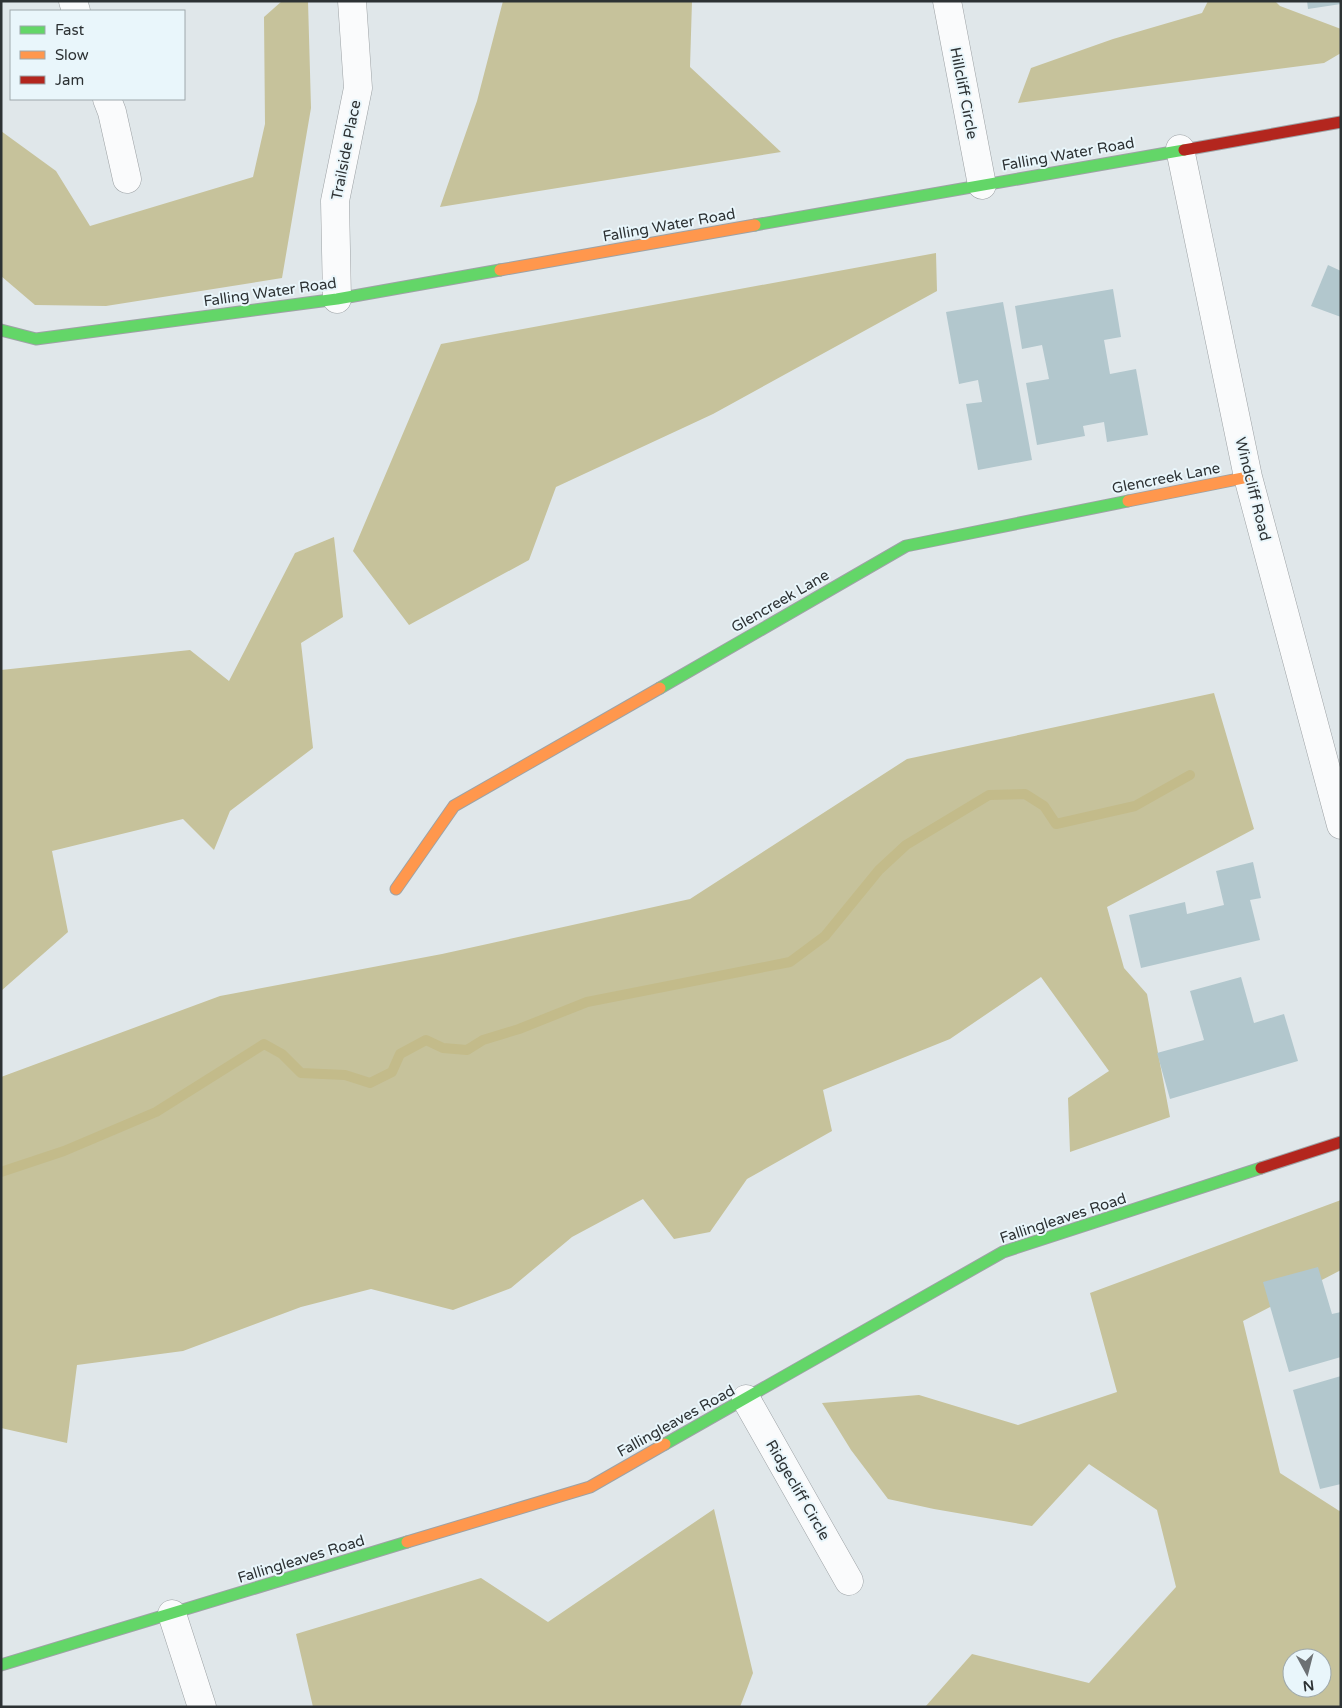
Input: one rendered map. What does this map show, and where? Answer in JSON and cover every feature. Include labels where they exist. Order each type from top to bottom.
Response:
[{"type":"street","name":"Trailside Place","points":[[337,299],[335,201],[358,88],[352,1]]},
{"type":"street","name":"Hillcliff Circle","points":[[946,1],[982,185]]},
{"type":"street","points":[[107,100],[112,112],[127,178]]},
{"type":"street","name":"Falling Water Road","points":[[1,330],[36,339],[337,299],[1341,122]]},
{"type":"street","name":"Windcliff Road","points":[[1180,149],[1248,477],[1341,825]]},
{"type":"street","name":"Glencreek Lane","points":[[396,889],[454,806],[906,546],[1248,477]]},
{"type":"street","name":"Fallingleaves Road","points":[[1,1665],[590,1487],[1003,1252],[1341,1142]]},
{"type":"street","name":"Ridgecliff Circle","points":[[746,1399],[849,1581]]},
{"type":"street","points":[[172,1614],[202,1707]]},
{"type":"shaded area","points":[[282,1],[308,1],[311,108],[282,278],[106,306],[35,305],[1,276],[1,131],[56,171],[90,226],[253,177],[265,124],[264,17]]},
{"type":"shaded area","points":[[503,1],[692,1],[690,67],[781,152],[440,207],[477,101]]},
{"type":"shaded area","points":[[1208,1],[1275,1],[1280,6],[1341,29],[1341,53],[1324,63],[1018,103],[1031,68],[1113,39],[1202,13]]},
{"type":"shaded area","points":[[936,253],[937,291],[713,414],[556,487],[529,560],[409,625],[353,551],[441,344]]},
{"type":"shaded area","points":[[334,537],[343,617],[301,643],[313,748],[230,811],[214,850],[183,819],[52,851],[68,932],[1,991],[1,670],[190,650],[229,681],[295,553]]},
{"type":"shaded area","points":[[1214,693],[1254,829],[1107,907],[1124,968],[1147,994],[1170,1117],[1070,1152],[1068,1098],[1109,1071],[1041,977],[950,1039],[823,1090],[832,1131],[747,1179],[710,1232],[674,1239],[643,1199],[572,1237],[511,1288],[453,1310],[371,1289],[301,1307],[183,1351],[77,1365],[67,1443],[1,1428],[1,1077],[220,996],[442,954],[690,899],[907,759]]},
{"type":"shaded area","points":[[1341,1200],[1341,1270],[1243,1321],[1280,1473],[1341,1512],[1341,1707],[925,1707],[972,1654],[1089,1683],[1176,1587],[1157,1510],[1089,1464],[1032,1526],[888,1499],[851,1450],[822,1403],[919,1395],[1018,1425],[1117,1392],[1090,1293]]},
{"type":"shaded area","points":[[714,1509],[753,1673],[740,1707],[313,1707],[296,1634],[481,1578],[548,1622]]},
{"type":"building","points":[[1307,1],[1341,1],[1341,4],[1308,9]]},
{"type":"building","points":[[1328,265],[1341,271],[1341,317],[1311,306]]},
{"type":"building","points":[[1113,289],[1121,337],[1104,340],[1110,374],[1136,369],[1148,435],[1107,442],[1104,422],[1083,426],[1085,436],[1037,445],[1026,383],[1049,379],[1042,345],[1022,349],[1015,306]]},
{"type":"building","points":[[1003,302],[1032,460],[978,470],[966,404],[982,402],[978,380],[959,384],[946,312]]},
{"type":"building","points":[[1253,862],[1261,898],[1250,900],[1260,940],[1141,968],[1129,915],[1185,902],[1187,914],[1224,905],[1216,871]]},
{"type":"building","points":[[1241,977],[1254,1023],[1284,1014],[1298,1061],[1170,1099],[1157,1053],[1204,1040],[1190,991]]},
{"type":"building","points":[[1318,1267],[1332,1314],[1341,1312],[1341,1357],[1289,1372],[1263,1282]]},
{"type":"building","points":[[1341,1376],[1341,1484],[1320,1489],[1293,1390]]},
{"type":"waterway","points":[[1,1172],[64,1151],[156,1112],[264,1044],[282,1054],[301,1073],[345,1075],[370,1083],[392,1072],[400,1054],[426,1040],[443,1048],[467,1050],[483,1040],[519,1029],[587,1002],[790,962],[825,936],[879,870],[906,845],[989,795],[1025,794],[1044,806],[1056,824],[1135,806],[1190,775]]},
{"type":"traffic: fast","points":[[755,225],[1184,150]]},
{"type":"traffic: fast","points":[[1,330],[36,339],[337,299],[500,270]]},
{"type":"traffic: fast","points":[[660,688],[906,546],[1128,501]]},
{"type":"traffic: fast","points":[[665,1444],[1003,1252],[1261,1168]]},
{"type":"traffic: fast","points":[[1,1665],[407,1542]]},
{"type":"traffic: slow","points":[[500,270],[755,225]]},
{"type":"traffic: slow","points":[[1128,501],[1248,477]]},
{"type":"traffic: slow","points":[[396,889],[454,806],[660,688]]},
{"type":"traffic: slow","points":[[407,1542],[590,1487],[665,1444]]},
{"type":"traffic: jam","points":[[1184,150],[1341,122]]},
{"type":"traffic: jam","points":[[1261,1168],[1341,1142]]}]
